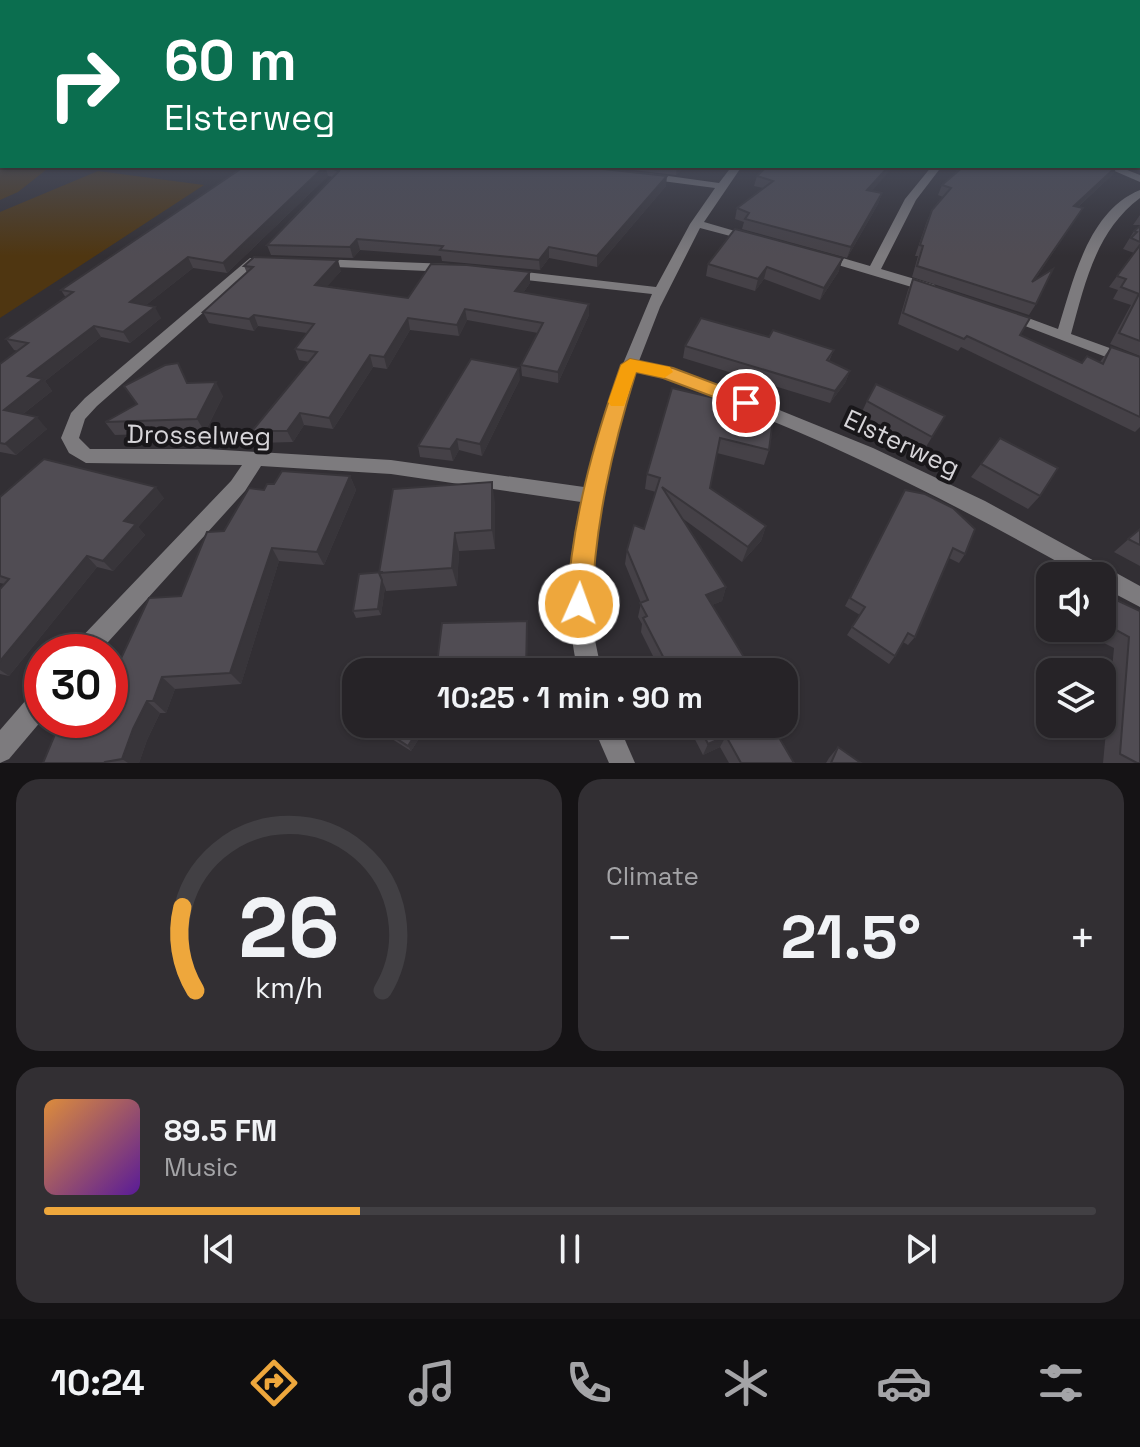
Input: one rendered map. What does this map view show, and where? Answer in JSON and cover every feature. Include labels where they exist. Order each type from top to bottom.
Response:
[{"type":"street","points":[[587,658],[580,625],[579,583],[591,496],[608,429],[657,291],[721,186]]},
{"type":"street","points":[[874,270],[911,199],[922,186]]},
{"type":"street","points":[[1064,334],[1088,254],[1096,239],[1117,212],[1140,193]]},
{"type":"street","points":[[696,224],[774,243]]},
{"type":"street","name":"Drosselweg","points":[[267,247],[91,402],[77,417],[70,438],[75,448],[86,456],[107,458],[171,456],[391,467],[591,496]]},
{"type":"street","points":[[803,250],[947,294]]},
{"type":"street","points":[[254,261],[477,270],[657,291]]},
{"type":"street","points":[[991,309],[1140,365]]},
{"type":"street","name":"Elsterweg","points":[[630,365],[702,385],[867,453],[978,507],[1140,597]]},
{"type":"street","points":[[100,634],[238,486],[256,459]]},
{"type":"street","points":[[0,750],[24,722]]},
{"type":"street","points":[[611,738],[622,763]]},
{"type":"shaded area","points":[[0,186],[26,186],[18,192],[0,200]]},
{"type":"shaded area","points":[[63,186],[203,186],[0,318],[0,212]]},
{"type":"building","points":[[216,186],[304,186],[223,263],[188,257],[130,302],[155,307],[123,332],[94,326],[28,376],[43,379],[4,410],[37,417],[5,444],[0,443],[0,364],[28,343],[6,339],[73,292],[61,290]]},
{"type":"building","points":[[325,186],[659,186],[597,256],[549,247],[539,260],[440,250],[443,246],[357,239],[350,247],[267,245]]},
{"type":"building","points":[[767,186],[871,186],[867,190],[882,193],[851,247],[745,219],[749,213],[737,208]]},
{"type":"building","points":[[944,186],[1096,186],[1074,206],[1083,208],[1032,282],[1053,269],[1036,304],[917,266],[923,246],[920,245],[932,210],[951,188]]},
{"type":"building","points":[[1140,226],[1140,242],[1131,238]]},
{"type":"building","points":[[735,229],[843,258],[824,288],[767,267],[758,279],[708,264]]},
{"type":"building","points":[[1140,245],[1140,341],[1119,333],[1139,294],[1121,287],[1126,279],[1117,276]]},
{"type":"building","points":[[254,257],[338,260],[315,285],[408,298],[431,264],[530,272],[515,291],[589,304],[558,372],[521,365],[543,323],[465,309],[457,325],[408,318],[384,357],[370,355],[329,418],[300,413],[287,431],[252,431],[317,352],[295,349],[314,324],[254,315],[249,319],[203,312],[253,267],[244,266]]},
{"type":"building","points":[[913,279],[1030,318],[1020,335],[1082,363],[1087,356],[1103,364],[1111,347],[1140,357],[1140,417],[967,336],[964,339],[903,313]]},
{"type":"building","points":[[701,318],[769,337],[773,330],[834,350],[827,360],[850,371],[835,391],[685,346]]},
{"type":"building","points":[[471,359],[519,368],[480,444],[457,439],[450,449],[418,446]]},
{"type":"building","points":[[178,363],[187,383],[216,382],[197,419],[105,422],[137,404],[124,386],[165,365]]},
{"type":"building","points":[[876,384],[945,416],[932,437],[867,401]]},
{"type":"building","points":[[672,388],[774,412],[769,450],[720,438],[710,488],[766,526],[748,547],[662,487],[726,587],[706,595],[744,658],[664,658],[643,618],[647,616],[640,603],[648,600],[627,550],[634,525],[644,529],[660,478],[647,474]]},
{"type":"building","points":[[1000,438],[1058,468],[1040,496],[981,464]]},
{"type":"building","points":[[44,459],[156,487],[124,521],[136,524],[103,561],[87,556],[0,661],[0,589],[9,579],[0,576],[0,497]]},
{"type":"building","points":[[282,471],[350,476],[317,552],[272,548],[230,673],[162,677],[153,701],[147,701],[133,729],[122,759],[104,763],[43,763],[53,738],[128,738],[128,643],[149,598],[181,596],[207,532],[224,531],[249,488],[264,490],[267,484],[274,484]]},
{"type":"building","points":[[492,482],[492,530],[455,533],[452,568],[379,573],[393,489]]},
{"type":"building","points":[[905,490],[925,494],[953,508],[975,529],[965,554],[953,548],[915,637],[908,633],[895,656],[852,627],[865,607],[850,598]]},
{"type":"building","points":[[1140,529],[1140,545],[1128,539]]},
{"type":"building","points":[[383,572],[379,573],[382,580],[378,609],[353,611],[359,574]]},
{"type":"building","points":[[1116,600],[1140,611],[1140,763],[1120,754],[1129,637],[1116,630]]},
{"type":"building","points":[[527,621],[526,658],[438,658],[442,623]]},
{"type":"building","points":[[396,738],[413,738],[408,746]]},
{"type":"building","points":[[705,738],[722,738],[708,744]]},
{"type":"building","points":[[727,738],[779,738],[794,763],[741,763]]},
{"type":"building","points":[[838,747],[861,763],[831,763]]},
{"type":"slow traffic","points":[[617,402],[630,365],[664,372]]},
{"type":"route","points":[[579,604],[582,548],[591,496],[608,429],[630,365],[667,372],[746,403]]}]
